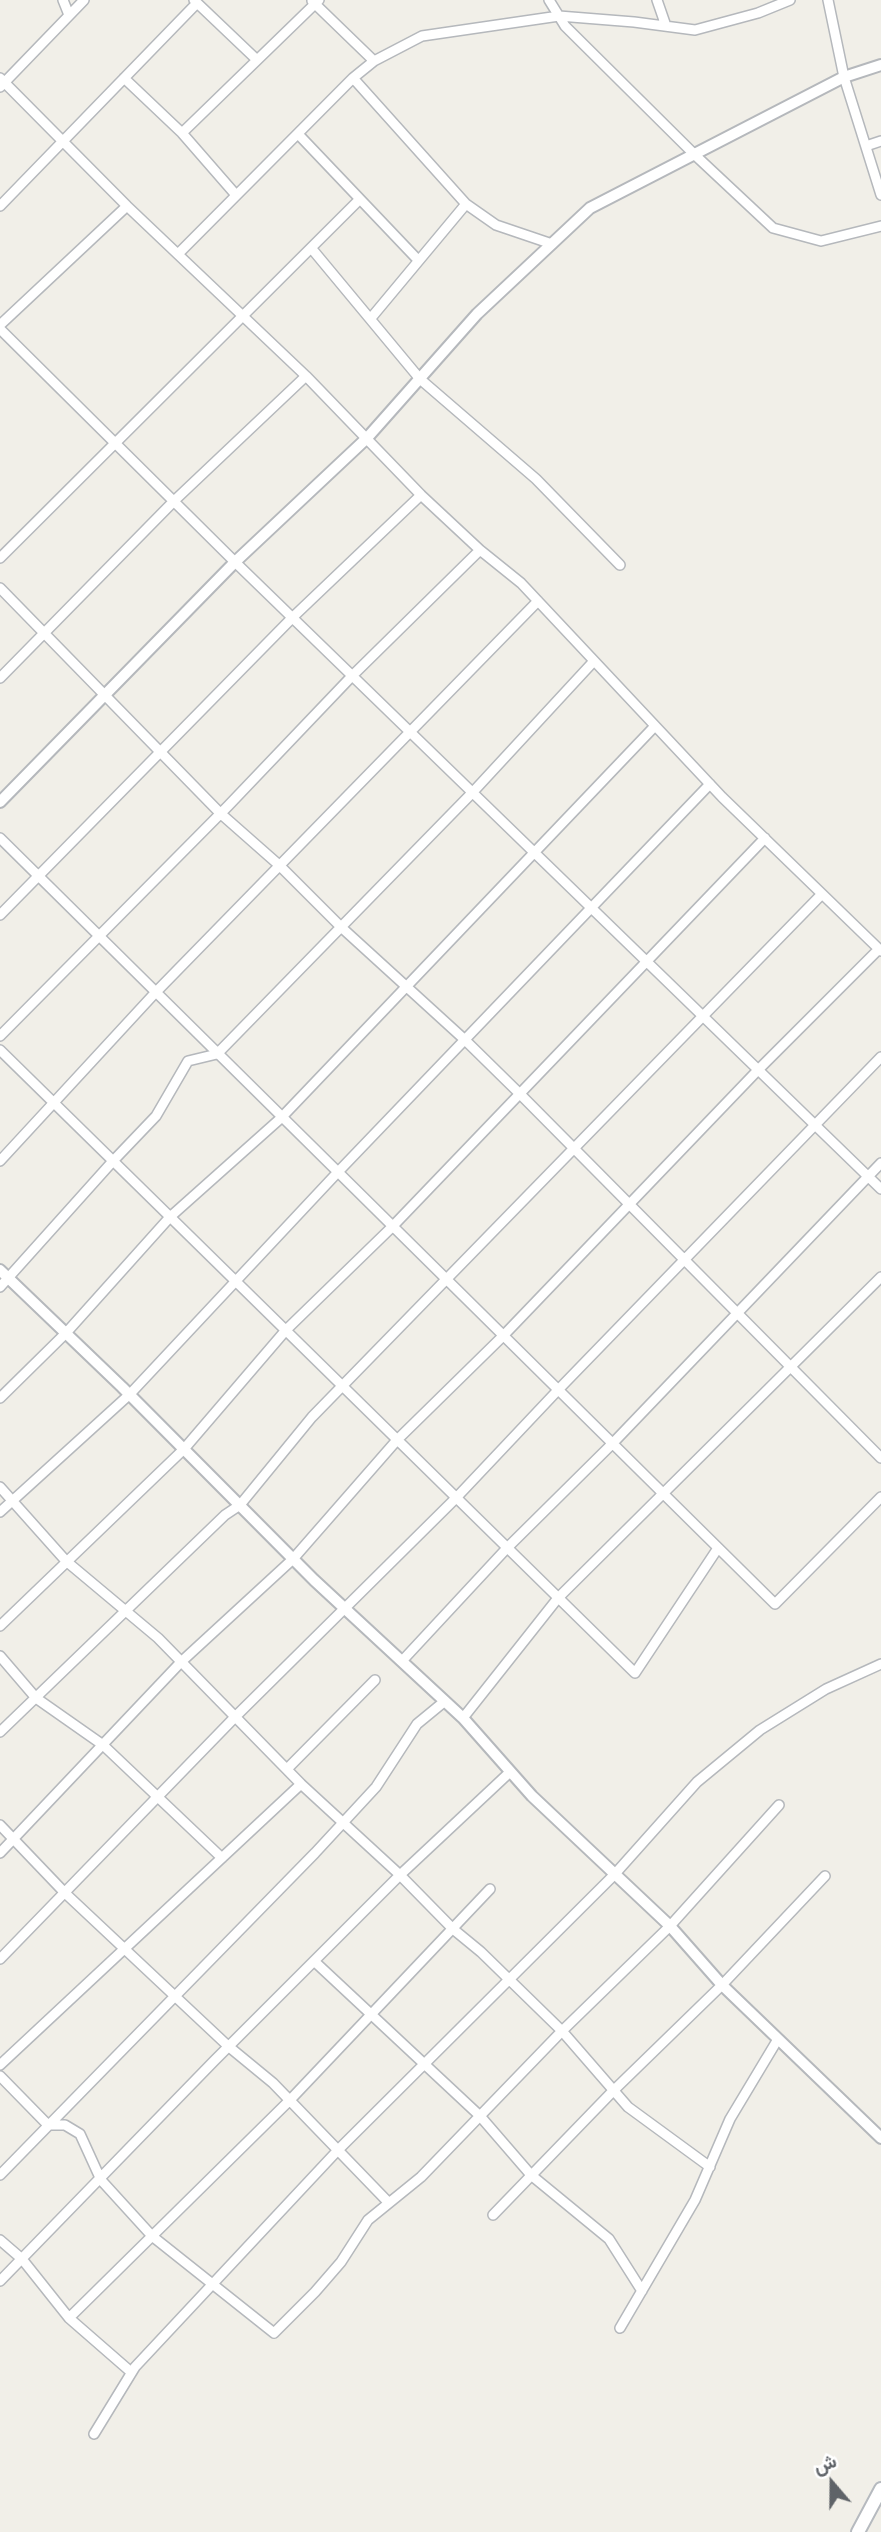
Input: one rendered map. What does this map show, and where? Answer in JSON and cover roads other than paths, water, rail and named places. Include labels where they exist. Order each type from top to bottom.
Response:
[{"type":"main road","points":[[858,2532],[881,2488]]},
{"type":"street","points":[[63,0],[69,15]]},
{"type":"street","points":[[0,1853],[181,1662],[293,1559],[397,1440],[503,1336],[758,1070],[880,950],[710,784],[521,583],[480,550],[421,495],[306,376],[1,83],[84,0]]},
{"type":"street","points":[[549,0],[565,26],[773,228],[821,241],[881,226]]},
{"type":"street","points":[[657,0],[666,26]]},
{"type":"street","points":[[179,253],[354,78],[374,61],[422,36],[559,16],[695,30],[758,13],[790,0]]},
{"type":"street","points":[[828,0],[845,77],[881,195]]},
{"type":"street","points":[[182,133],[315,1],[374,61]]},
{"type":"street","points":[[0,206],[196,2],[257,59]]},
{"type":"street","points":[[0,802],[235,562],[367,439],[477,314],[590,208],[845,77],[881,65]]},
{"type":"street","points":[[124,78],[182,133],[236,195]]},
{"type":"street","points":[[354,78],[466,204],[496,225],[552,244]]},
{"type":"street","points":[[298,134],[418,260]]},
{"type":"street","points":[[866,146],[881,141]]},
{"type":"street","points":[[0,558],[359,200]]},
{"type":"street","points":[[371,318],[466,204]]},
{"type":"street","points":[[127,206],[0,327],[235,562],[881,1189]]},
{"type":"street","points":[[312,248],[420,379],[536,479],[620,565]]},
{"type":"street","points":[[0,678],[175,500],[306,376]]},
{"type":"street","points":[[0,915],[293,617],[421,495]]},
{"type":"street","points":[[0,1036],[352,676],[480,550]]},
{"type":"street","points":[[0,588],[220,813],[465,1040],[575,1148],[881,1458]]},
{"type":"street","points":[[0,1161],[155,993],[538,601]]},
{"type":"street","points":[[0,1287],[156,1116],[188,1061],[217,1054],[472,793],[594,660]]},
{"type":"street","points":[[0,1398],[66,1333],[170,1217],[281,1118],[655,726]]},
{"type":"street","points":[[0,1512],[130,1394],[337,1173],[710,784]]},
{"type":"street","points":[[0,838],[775,1604],[881,1497]]},
{"type":"street","points":[[0,1626],[184,1449],[286,1330],[392,1227],[765,838]]},
{"type":"street","points":[[0,1732],[225,1515],[240,1505],[312,1417],[822,894]]},
{"type":"street","points":[[0,1050],[635,1673],[718,1548]]},
{"type":"street","points":[[0,1959],[236,1716],[456,1498],[881,1057]]},
{"type":"street","points":[[402,1661],[507,1548],[612,1444],[881,1163]]},
{"type":"street","points":[[0,1270],[130,1394],[293,1559],[463,1718],[510,1772],[670,1926],[722,1985],[881,2138]]},
{"type":"street","points":[[463,1718],[558,1598],[881,1277]]},
{"type":"street","points":[[0,1487],[66,1561],[181,1662],[342,1824],[400,1875],[453,1929],[481,1952],[562,2031],[628,2107],[709,2167]]},
{"type":"street","points":[[0,1656],[36,1698],[103,1745],[222,1858]]},
{"type":"street","points":[[94,2434],[131,2372],[212,2284],[338,2150],[614,1875],[697,1782],[760,1730],[827,1689],[881,1664]]},
{"type":"street","points":[[287,1769],[375,1680]]},
{"type":"street","points":[[0,2175],[342,1824],[376,1787],[417,1724],[445,1701]]},
{"type":"street","points":[[0,2281],[400,1875],[510,1772]]},
{"type":"street","points":[[0,2065],[301,1784]]},
{"type":"street","points":[[0,2076],[48,2125],[65,2125],[80,2134],[101,2180],[152,2236],[274,2333],[341,2262],[368,2220],[421,2177],[562,2031],[670,1926],[779,1805]]},
{"type":"street","points":[[0,1825],[65,1893],[229,2046],[273,2082],[389,2203]]},
{"type":"street","points":[[493,2215],[613,2091],[722,1985],[824,1876]]},
{"type":"street","points":[[69,2318],[290,2100],[491,1889]]},
{"type":"street","points":[[314,1961],[480,2116],[531,2175],[609,2239],[642,2291]]},
{"type":"street","points":[[620,2328],[695,2200],[730,2119],[778,2039]]},
{"type":"street","points":[[0,2240],[22,2259],[69,2318],[131,2372]]}]
